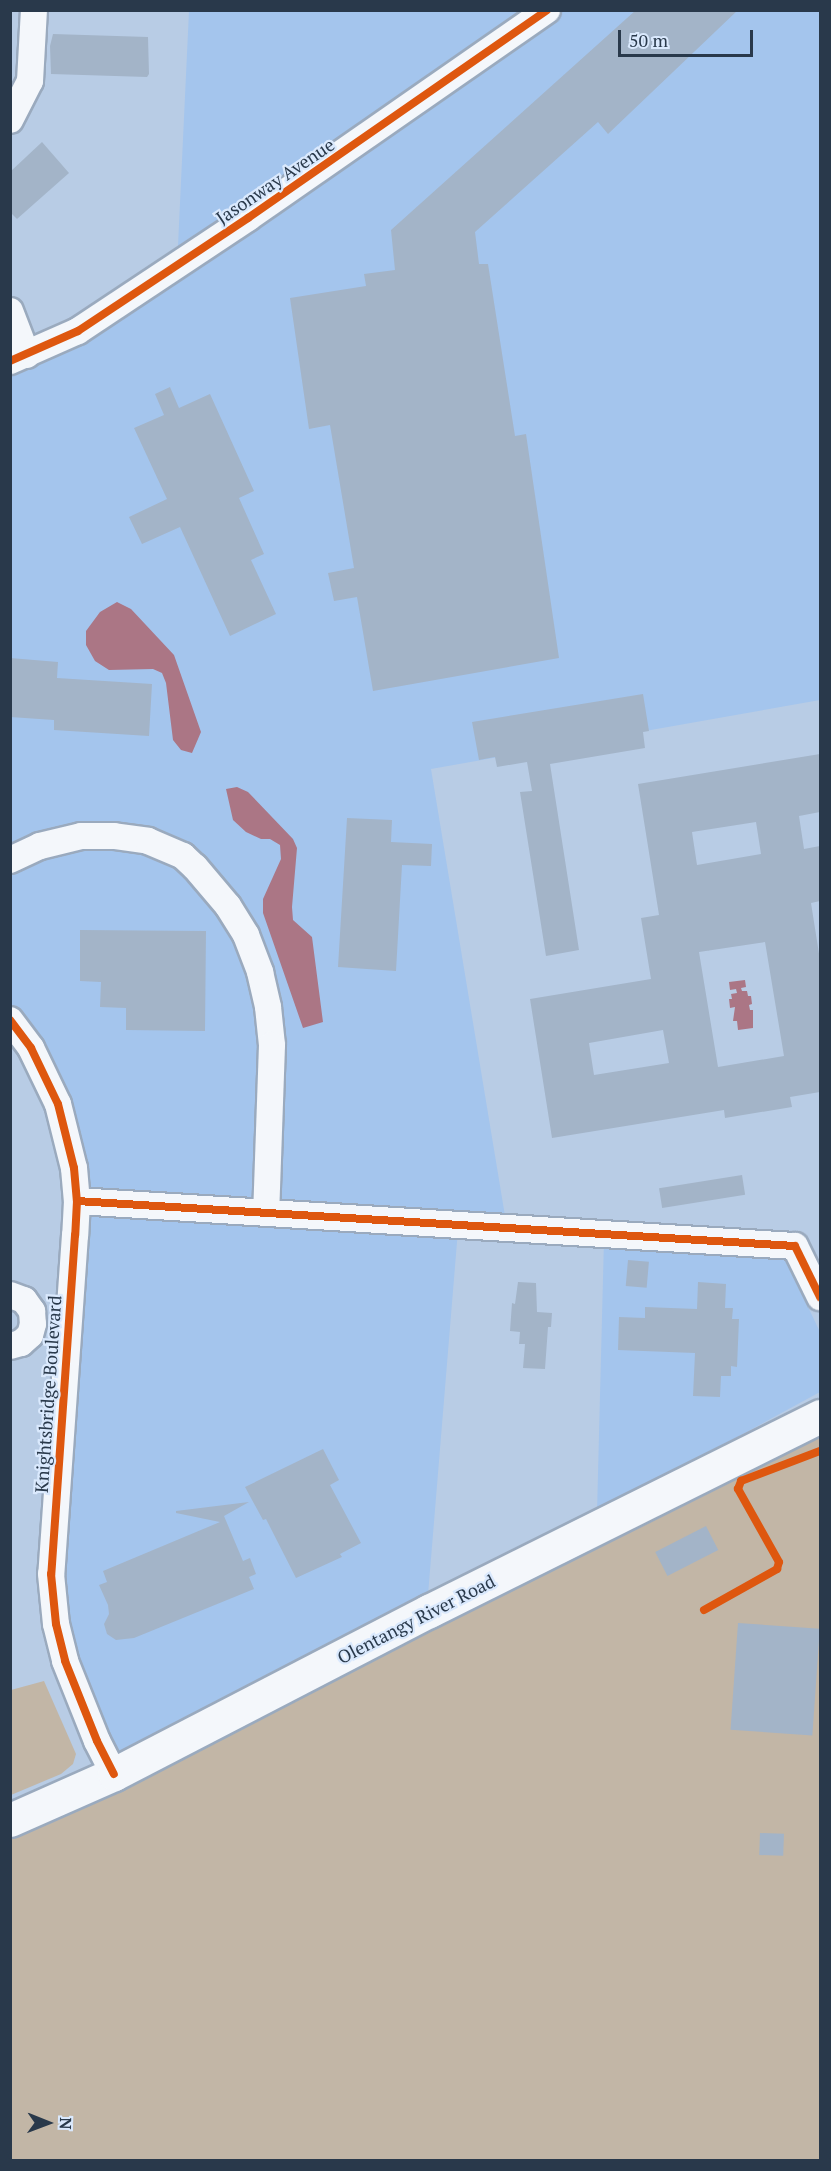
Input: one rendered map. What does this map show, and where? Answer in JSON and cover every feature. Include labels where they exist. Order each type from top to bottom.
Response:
[{"type":"main road","name":"Olentangy River Road","points":[[10,1820],[114,1774],[429,1611],[820,1416]]},
{"type":"street","points":[[10,120],[30,81],[34,10]]},
{"type":"street","name":"Jasonway Avenue","points":[[19,358],[78,331],[170,271],[548,10]]},
{"type":"street","points":[[10,311],[19,358]]},
{"type":"street","points":[[10,860],[40,846],[81,837],[114,836],[148,841],[183,856],[228,906],[246,935],[260,972],[268,1007],[272,1045],[266,1213]]},
{"type":"street","name":"Knightsbridge Boulevard","points":[[10,1020],[31,1048],[58,1104],[74,1168],[77,1201],[51,1574],[56,1624],[65,1662],[97,1741],[114,1774]]},
{"type":"street","points":[[77,1201],[795,1246],[820,1297]]},
{"type":"street","points":[[10,1295],[24,1300],[32,1311],[33,1324],[30,1335],[21,1343],[10,1346]]},
{"type":"shaded area","points":[[189,11],[820,11],[820,700],[431,769],[508,1234],[458,1230],[428,1595],[144,1749],[90,1756],[55,1618],[72,1155],[11,1023],[10,363],[177,267]]},
{"type":"shaded area","points":[[117,602],[131,609],[174,655],[201,732],[192,753],[181,750],[173,740],[166,683],[162,673],[153,669],[109,670],[95,661],[86,645],[86,631],[100,612]]},
{"type":"shaded area","points":[[237,787],[248,792],[293,839],[297,848],[293,920],[312,937],[323,1022],[303,1028],[263,913],[263,899],[281,859],[280,845],[270,839],[261,839],[246,832],[233,820],[226,789]]},
{"type":"shaded area","points":[[745,980],[746,987],[741,988],[742,991],[747,991],[748,996],[751,996],[752,1004],[749,1005],[750,1010],[753,1010],[753,1028],[738,1030],[737,1021],[733,1021],[735,1007],[730,1008],[729,999],[732,999],[731,994],[737,993],[736,989],[730,990],[729,982]]},
{"type":"shaded area","points":[[604,1239],[780,1248],[820,1332],[820,1392],[597,1513]]},
{"type":"shaded area","points":[[820,1434],[820,2160],[11,2160],[10,1832],[421,1635],[566,1559]]},
{"type":"shaded area","points":[[44,1681],[76,1754],[73,1764],[61,1774],[11,1795],[11,1690]]},
{"type":"building","points":[[636,10],[738,10],[608,134],[598,122],[475,232],[479,264],[488,264],[515,436],[526,434],[559,658],[373,691],[357,597],[334,601],[328,573],[354,568],[330,425],[309,429],[290,298],[366,286],[364,274],[395,270],[391,230]]},
{"type":"building","points":[[53,34],[148,37],[149,74],[147,77],[51,74],[50,46]]},
{"type":"building","points":[[42,142],[69,173],[17,219],[10,212],[10,172]]},
{"type":"building","points":[[170,387],[179,408],[210,394],[254,491],[239,498],[264,554],[251,560],[276,614],[230,636],[180,527],[142,544],[129,517],[167,499],[134,428],[164,415],[155,394]]},
{"type":"building","points":[[10,658],[58,662],[57,678],[152,684],[149,736],[54,730],[54,720],[10,717]]},
{"type":"building","points":[[643,694],[649,731],[643,732],[645,748],[550,764],[579,950],[546,956],[520,792],[532,791],[527,762],[497,767],[495,757],[479,760],[472,722]]},
{"type":"building","points":[[820,754],[820,812],[799,816],[804,849],[820,846],[820,901],[811,903],[820,960],[820,1092],[790,1097],[792,1107],[725,1118],[724,1110],[552,1138],[530,999],[651,979],[641,918],[659,915],[638,784]],"holes":[[[756,822],[761,854],[697,865],[692,832]],[[765,942],[784,1056],[718,1067],[699,952]],[[663,1030],[669,1063],[594,1075],[589,1043]]]},
{"type":"building","points":[[347,818],[392,820],[391,842],[432,844],[431,866],[402,865],[396,971],[338,967]]},
{"type":"building","points":[[80,930],[206,931],[205,1031],[126,1030],[126,1008],[100,1007],[101,982],[80,981]]},
{"type":"building","points":[[742,1175],[745,1195],[662,1208],[659,1188]]},
{"type":"building","points":[[628,1260],[649,1262],[647,1288],[626,1286]]},
{"type":"building","points":[[518,1282],[536,1283],[537,1312],[552,1313],[551,1327],[548,1327],[545,1369],[523,1368],[525,1344],[519,1344],[520,1332],[510,1331],[512,1303],[515,1304]]},
{"type":"building","points":[[698,1282],[726,1284],[725,1308],[733,1308],[732,1319],[739,1319],[737,1367],[731,1366],[731,1376],[721,1376],[720,1397],[693,1396],[695,1353],[618,1350],[619,1317],[645,1318],[645,1307],[697,1309]]},
{"type":"building","points":[[323,1449],[339,1480],[330,1485],[361,1543],[340,1554],[342,1557],[296,1578],[266,1519],[263,1520],[245,1487]]},
{"type":"building","points":[[249,1502],[224,1516],[243,1561],[250,1558],[256,1574],[249,1577],[254,1589],[134,1638],[116,1640],[107,1634],[104,1624],[109,1614],[108,1605],[99,1585],[107,1582],[103,1571],[220,1522],[176,1513],[176,1511]]},
{"type":"building","points":[[706,1526],[718,1550],[667,1576],[655,1552]]},
{"type":"building","points":[[738,1623],[820,1629],[812,1735],[731,1730]]},
{"type":"building","points":[[760,1833],[784,1834],[783,1856],[759,1855]]},
{"type":"cycle path","points":[[10,361],[78,331],[248,218],[547,10]]},
{"type":"cycle path","points":[[10,1020],[31,1048],[58,1104],[74,1168],[77,1201],[51,1574],[56,1624],[65,1661],[97,1741],[114,1774]]},
{"type":"cycle path","points":[[77,1201],[795,1246],[820,1297]]},
{"type":"cycle path","points":[[704,1610],[777,1569],[779,1562],[738,1489],[741,1481],[820,1451]]}]
